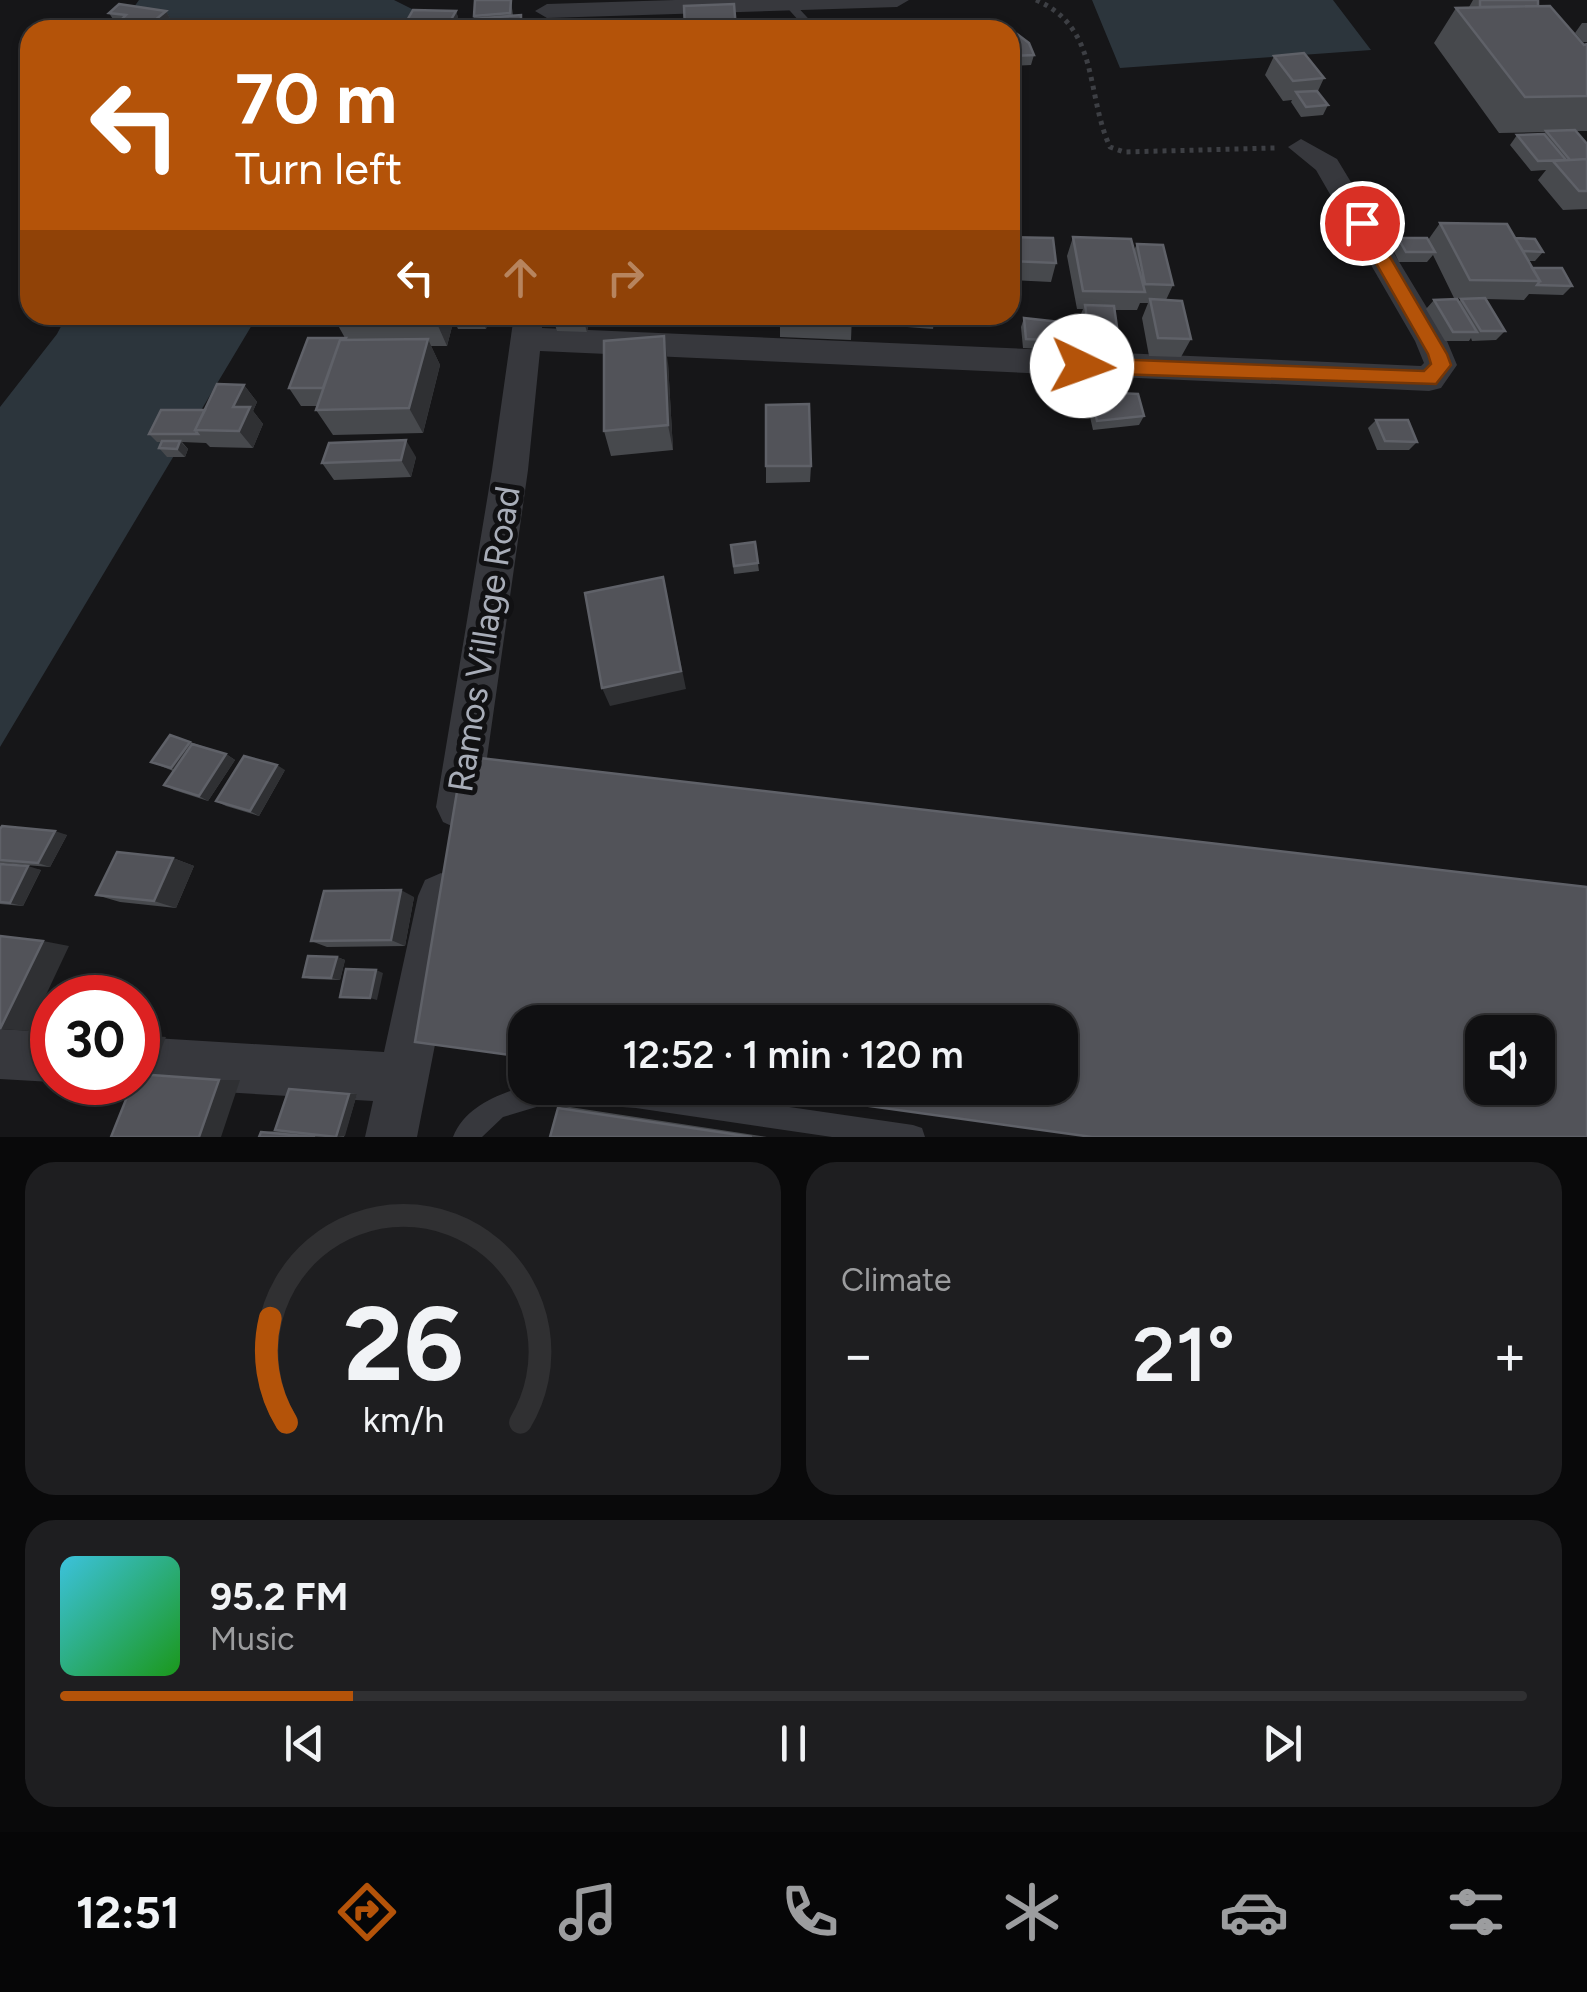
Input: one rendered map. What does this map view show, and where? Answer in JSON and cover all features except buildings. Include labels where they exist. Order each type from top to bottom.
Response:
[{"type":"street","points":[[547,14],[896,0]]},
{"type":"street","points":[[528,327],[1429,379],[1441,365],[1431,341],[1327,164],[1301,147]]},
{"type":"street","name":"Ramos Village Road","points":[[391,1137],[472,738],[528,327]]},
{"type":"street","points":[[0,1054],[30,1056]]},
{"type":"street","points":[[160,1063],[405,1078]]},
{"type":"lane","points":[[788,3],[804,20]]},
{"type":"lane","points":[[465,1137],[496,1107],[553,1090],[636,1096],[913,1137]]},
{"type":"path","points":[[1036,0],[1061,10],[1074,29],[1090,70],[1110,147],[1124,152],[1301,147]]},
{"type":"shaded area","points":[[139,0],[394,0],[414,10],[409,20],[153,20],[129,14]]},
{"type":"shaded area","points":[[1092,0],[1333,0],[1371,50],[1120,68]]},
{"type":"shaded area","points":[[62,325],[252,325],[0,747],[0,407]]},
{"type":"route","points":[[1082,366],[1429,379],[1441,365],[1438,354],[1362,223]]}]
